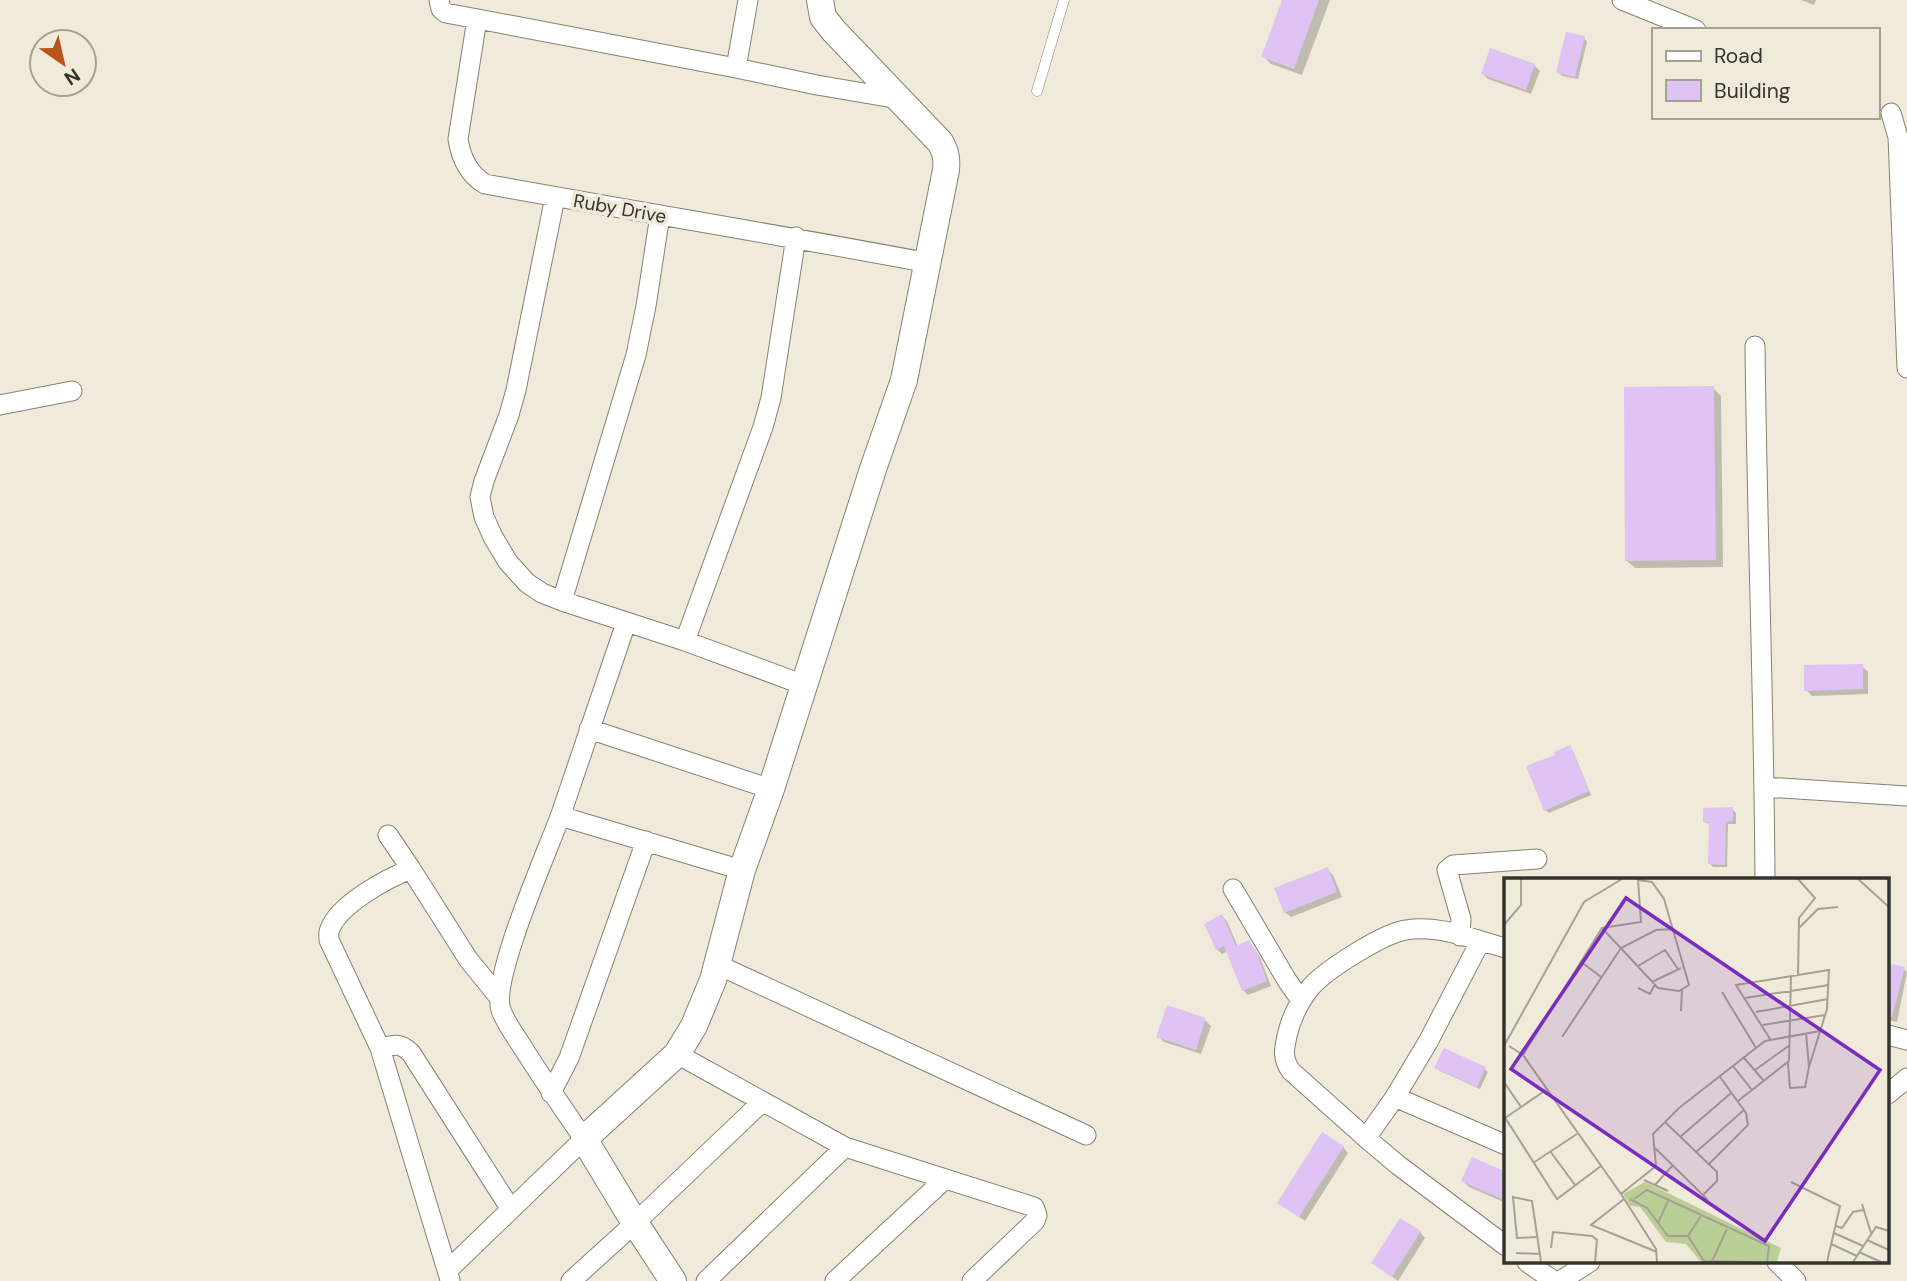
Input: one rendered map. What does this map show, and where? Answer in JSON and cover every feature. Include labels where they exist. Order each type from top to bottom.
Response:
[{"type":"street","points":[[439,0],[441,9],[446,13],[900,99]]},
{"type":"street","points":[[736,68],[747,0]]},
{"type":"street","points":[[449,1275],[510,1208],[677,1054],[694,1026],[713,980],[742,870],[771,789],[904,380],[929,263],[947,159],[940,142],[823,17],[820,0]]},
{"type":"street","points":[[1622,0],[1655,6],[1693,28]]},
{"type":"street","name":"Ruby Drive","points":[[477,19],[458,139],[471,174],[485,184],[734,229],[796,237],[929,263]]},
{"type":"street","points":[[1892,111],[1898,136],[1907,368]]},
{"type":"street","points":[[555,197],[516,390],[480,497],[484,517],[493,537],[508,562],[527,583],[542,593],[804,685]]},
{"type":"street","points":[[562,601],[636,355],[660,215]]},
{"type":"street","points":[[685,641],[764,427],[796,237]]},
{"type":"street","points":[[1755,346],[1765,878]]},
{"type":"street","points":[[0,405],[72,391]]},
{"type":"street","points":[[626,623],[560,816],[543,856],[505,967],[498,996],[500,1010],[512,1031],[673,1281]]},
{"type":"street","points":[[589,729],[771,789]]},
{"type":"street","points":[[1765,787],[1907,796]]},
{"type":"street","points":[[560,816],[742,870]]},
{"type":"street","points":[[388,835],[468,959],[498,996]]},
{"type":"street","points":[[551,1093],[569,1058],[646,841]]},
{"type":"street","points":[[1460,936],[1461,919],[1447,870],[1453,865],[1537,859]]},
{"type":"street","points":[[411,869],[371,890],[348,906],[329,930],[329,940],[380,1048],[449,1275]]},
{"type":"street","points":[[1233,889],[1301,1000]]},
{"type":"street","points":[[1504,948],[1431,928],[1406,930],[1385,936],[1342,962],[1312,985],[1290,1023],[1283,1054],[1291,1071],[1366,1138],[1504,1244]]},
{"type":"street","points":[[1366,1138],[1395,1097],[1428,1042],[1480,942]]},
{"type":"street","points":[[716,964],[1086,1135]]},
{"type":"street","points":[[1890,1036],[1907,1040]]},
{"type":"street","points":[[380,1048],[397,1044],[404,1046],[411,1053],[510,1208]]},
{"type":"street","points":[[677,1054],[845,1147],[1034,1207],[1037,1215],[1030,1226],[972,1281]]},
{"type":"street","points":[[1890,1092],[1907,1078]]},
{"type":"street","points":[[1395,1097],[1504,1145]]},
{"type":"street","points":[[571,1281],[762,1102]]},
{"type":"street","points":[[706,1281],[845,1147]]},
{"type":"street","points":[[835,1281],[945,1180]]},
{"type":"street","points":[[1530,1264],[1554,1281]]},
{"type":"street","points":[[1560,1281],[1587,1264]]},
{"type":"street","points":[[1779,1264],[1796,1281]]},
{"type":"lane","points":[[1037,91],[1064,0]]},
{"type":"building","points":[[1282,0],[1319,0],[1294,69],[1261,57]]},
{"type":"building","points":[[1566,32],[1585,36],[1575,77],[1556,73]]},
{"type":"building","points":[[1490,48],[1535,64],[1526,90],[1481,74]]},
{"type":"building","points":[[1714,386],[1716,560],[1625,561],[1624,387]]},
{"type":"building","points":[[1863,664],[1863,689],[1804,691],[1804,665]]},
{"type":"building","points":[[1570,745],[1589,791],[1544,811],[1526,766],[1555,755],[1554,752]]},
{"type":"building","points":[[1733,807],[1733,821],[1726,822],[1725,865],[1708,864],[1709,822],[1703,822],[1703,808]]},
{"type":"building","points":[[1328,867],[1337,892],[1284,913],[1274,888]]},
{"type":"building","points":[[1222,914],[1236,946],[1249,940],[1267,981],[1242,991],[1224,946],[1216,950],[1204,924]]},
{"type":"building","points":[[1890,963],[1905,967],[1890,1016]]},
{"type":"building","points":[[1167,1005],[1206,1018],[1196,1050],[1156,1037]]},
{"type":"building","points":[[1444,1048],[1486,1067],[1477,1087],[1434,1068]]},
{"type":"building","points":[[1322,1132],[1344,1146],[1299,1217],[1277,1203]]},
{"type":"building","points":[[1472,1157],[1504,1171],[1504,1200],[1461,1181]]},
{"type":"building","points":[[1400,1218],[1421,1231],[1392,1277],[1371,1263]]}]
